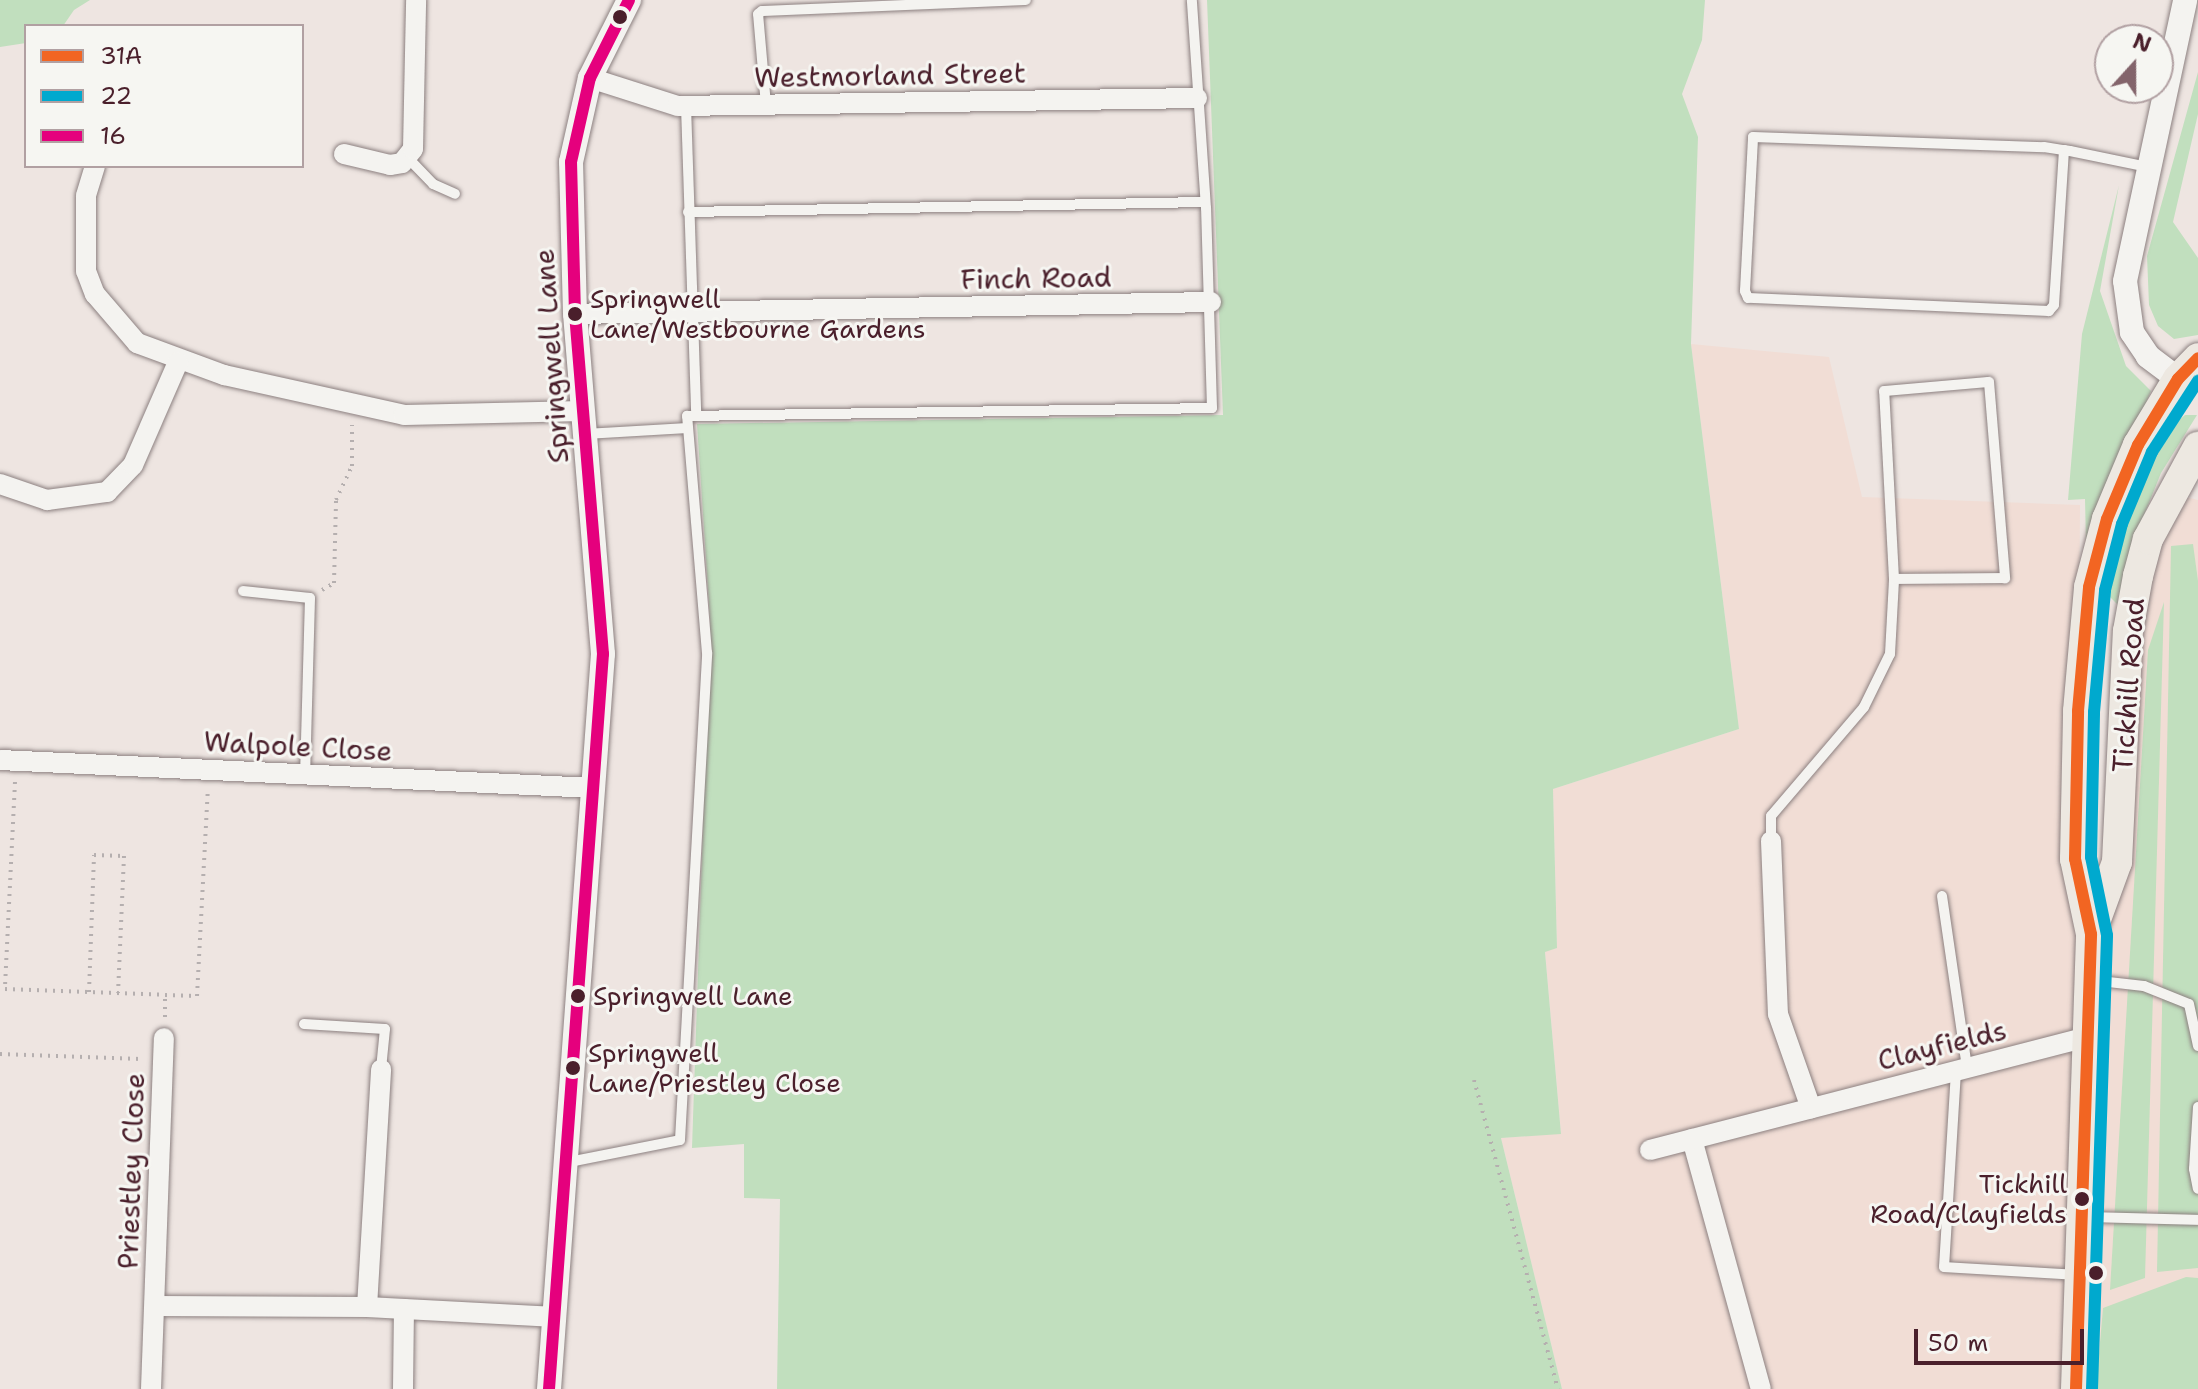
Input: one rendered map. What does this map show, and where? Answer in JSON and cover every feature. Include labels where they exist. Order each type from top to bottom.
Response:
[{"type":"main road","name":"Tickhill Road","points":[[2076,1389],[2091,934],[2075,859],[2078,711],[2089,587],[2107,519],[2138,445],[2191,375]]},
{"type":"main road","name":"Tickhill Road","points":[[2091,934],[2117,862],[2128,631],[2138,576],[2148,539],[2198,447]]},
{"type":"street","points":[[344,154],[390,165],[408,158],[415,139],[410,97],[416,0]]},
{"type":"street","name":"Springwell Lane","points":[[549,1389],[569,1162],[603,654],[575,314],[571,162],[590,78],[629,0]]},
{"type":"street","name":"Tickhill Road","points":[[2185,0],[2132,241],[2126,307],[2132,332],[2148,356],[2191,375]]},
{"type":"street","name":"Westmorland Street","points":[[590,78],[686,106],[1197,98]]},
{"type":"street","points":[[94,168],[86,196],[82,243],[95,294],[137,343],[178,362],[353,403],[430,417],[585,422]]},
{"type":"street","name":"Finch Road","points":[[575,314],[1211,302]]},
{"type":"street","points":[[0,484],[47,500],[107,492],[133,465],[178,362]]},
{"type":"street","name":"Walpole Close","points":[[8,760],[594,788]]},
{"type":"street","points":[[1771,841],[1778,1014],[1811,1108]]},
{"type":"street","name":"Clayfields","points":[[1650,1150],[2087,1037]]},
{"type":"street","name":"Priestley Close","points":[[151,1389],[164,1038]]},
{"type":"street","points":[[367,1307],[381,1069]]},
{"type":"street","points":[[1692,1139],[1761,1389]]},
{"type":"street","name":"Priestley Close","points":[[155,1306],[367,1307],[556,1317]]},
{"type":"street","points":[[403,1389],[404,1309]]},
{"type":"lane","points":[[766,105],[758,14],[796,5],[1026,0]]},
{"type":"lane","points":[[569,1162],[680,1140],[707,653],[687,416],[1212,408],[1211,302],[1192,0]]},
{"type":"lane","points":[[686,106],[690,313],[696,415]]},
{"type":"lane","points":[[2064,150],[2054,305],[2049,311],[1748,298],[1745,291],[1753,137],[2064,150],[2149,168]]},
{"type":"lane","points":[[408,158],[433,184],[455,194]]},
{"type":"lane","points":[[688,212],[1204,202]]},
{"type":"lane","points":[[1771,841],[1771,816],[1864,707],[1890,654],[1894,579],[1884,391],[1989,382],[2005,578],[1894,579]]},
{"type":"lane","points":[[585,422],[687,428]]},
{"type":"lane","points":[[243,591],[310,598],[305,775]]},
{"type":"lane","points":[[1942,896],[1961,1069],[1944,1267],[2080,1275]]},
{"type":"lane","points":[[2089,980],[2144,986],[2189,1004],[2198,1046]]},
{"type":"lane","points":[[304,1024],[385,1029],[381,1069]]},
{"type":"lane","points":[[2198,1107],[2194,1169],[2198,1189]]},
{"type":"lane","points":[[2082,1217],[2198,1220]]},
{"type":"path","points":[[310,598],[334,583],[336,500],[352,466],[353,403]]},
{"type":"path","points":[[8,760],[5,989],[197,996],[209,770]]},
{"type":"path","points":[[89,992],[94,855],[124,856],[118,993]]},
{"type":"path","points":[[0,1054],[164,1060]]},
{"type":"path","points":[[1474,1080],[1558,1389]]},
{"type":"shaded area","points":[[1691,344],[1829,357],[1862,497],[2080,505],[2074,1389],[1562,1389],[1501,1138],[1561,1133],[1545,951],[1557,948],[1553,789],[1739,729]]},
{"type":"shaded area","points":[[2170,493],[2198,500],[2198,1389],[2076,1389],[2091,934],[2117,862],[2128,631]]},
{"type":"green space","points":[[0,0],[90,0],[74,10],[64,24],[24,24],[24,43],[0,47]]},
{"type":"green space","points":[[1207,0],[1705,0],[1702,40],[1682,94],[1698,137],[1691,344],[1739,729],[1553,789],[1557,948],[1545,952],[1561,1134],[1501,1138],[1562,1389],[777,1389],[780,1199],[744,1198],[744,1144],[692,1148],[710,619],[697,424],[1223,415]]},
{"type":"green space","points":[[2198,72],[2198,114],[2173,222],[2198,258],[2198,335],[2174,339],[2158,326],[2149,305],[2147,256]]},
{"type":"green space","points":[[2119,185],[2100,291],[2126,366],[2151,391],[2086,544],[2085,499],[2068,500],[2082,334]]},
{"type":"green space","points":[[2185,415],[2197,415],[2161,473],[2134,540],[2118,605],[2100,587],[2122,519],[2161,436]]},
{"type":"green space","points":[[2193,544],[2198,581],[2198,1268],[2157,1272],[2171,546]]},
{"type":"green space","points":[[2164,602],[2145,1278],[2110,1290],[2148,650]]},
{"type":"green space","points":[[2186,1277],[2198,1278],[2198,1389],[2096,1389],[2103,1308]]},
{"type":"transit line","name":"16","points":[[549,1389],[603,654],[575,314],[571,162],[590,78],[629,0]]},
{"type":"transit line","name":"31A","points":[[2076,1389],[2091,934],[2075,859],[2078,711],[2089,587],[2107,519],[2138,445],[2178,379],[2198,358]]},
{"type":"transit line","name":"22","points":[[2092,1389],[2107,935],[2091,857],[2094,712],[2105,590],[2122,524],[2152,452],[2198,381]]},
{"type":"place","name":"Springwell Lane/Westbourne Gardens","points":[[575,314]]},
{"type":"place","name":"Springwell Lane","points":[[578,996]]},
{"type":"place","name":"Springwell Lane/Priestley Close","points":[[573,1068]]},
{"type":"place","name":"Tickhill Road/Clayfields","points":[[2082,1199]]}]
